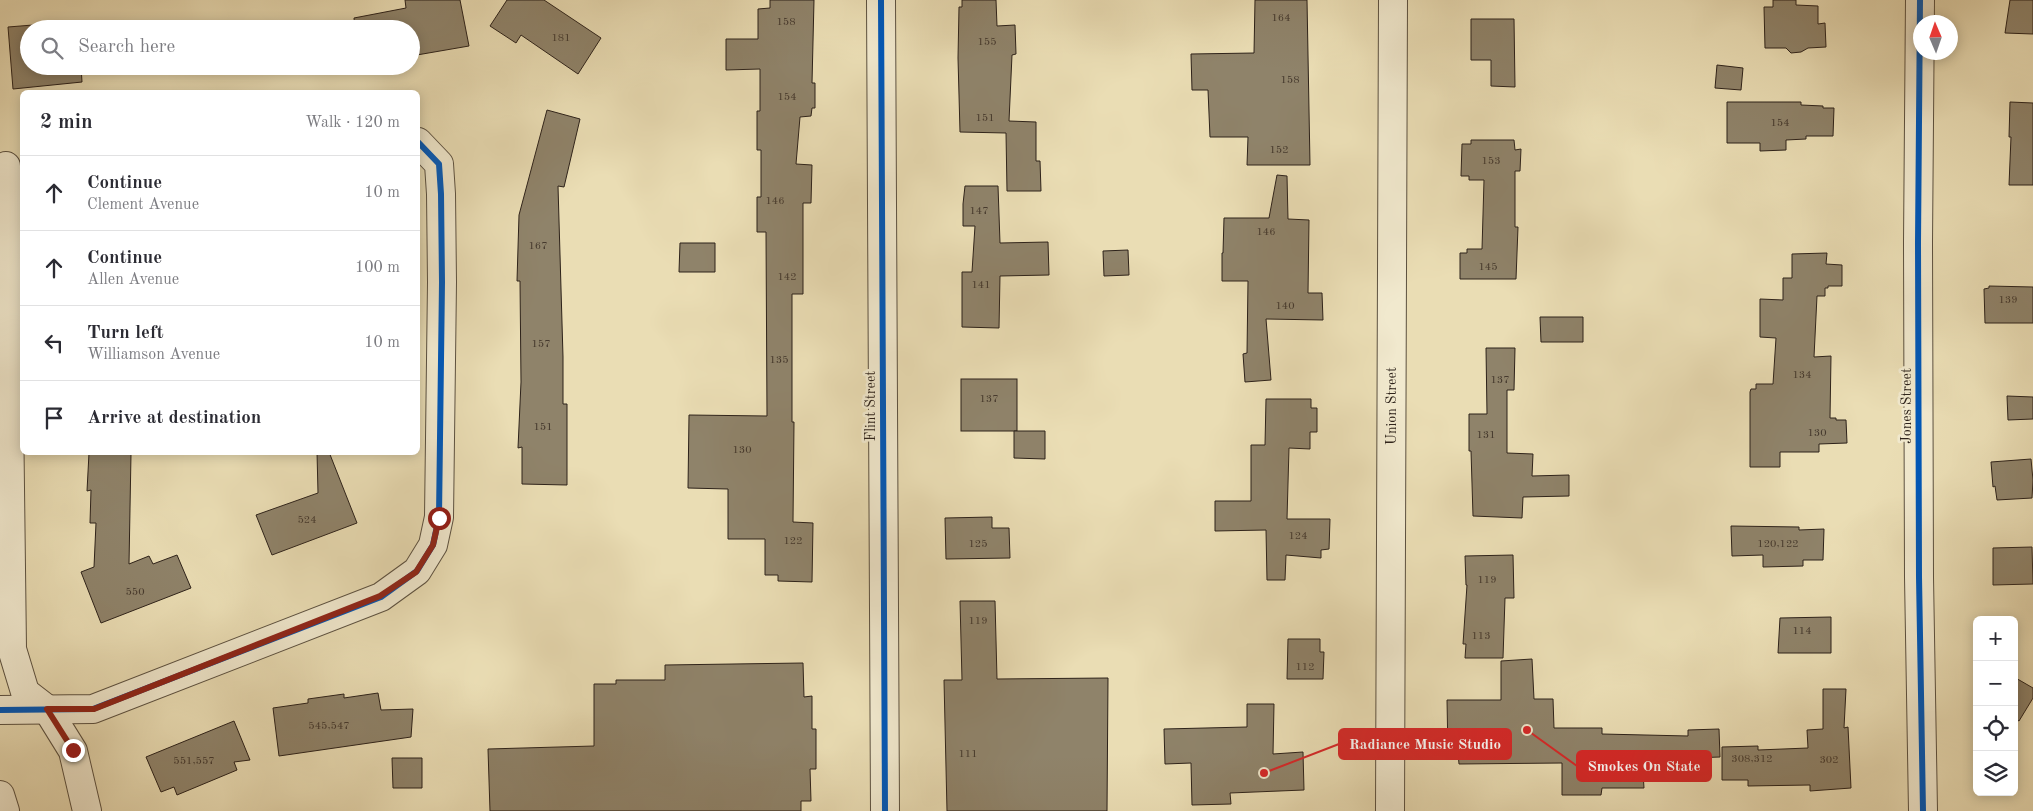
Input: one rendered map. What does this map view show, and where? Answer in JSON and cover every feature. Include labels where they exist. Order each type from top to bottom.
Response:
[{"type":"street","name":"Flint Street","points":[[880,0],[885,811]]},
{"type":"street","name":"Union Street","points":[[1390,811],[1393,0]]},
{"type":"street","name":"Jones Street","points":[[1920,0],[1918,567],[1923,811]]},
{"type":"street","points":[[0,710],[94,709],[380,596],[416,572],[433,545],[439,518],[442,282],[441,194],[438,164],[420,145]]},
{"type":"street","points":[[9,166],[12,649],[25,692],[47,709],[73,750],[87,811]]},
{"type":"street","points":[[0,795],[5,811]]},
{"type":"building","points":[[405,0],[460,0],[469,46],[420,54],[420,20],[354,20],[354,18],[406,8]]},
{"type":"building","points":[[507,0],[544,0],[601,38],[578,74],[521,35],[516,43],[490,26]]},
{"type":"building","points":[[770,0],[814,0],[812,83],[815,83],[815,108],[812,108],[811,116],[800,117],[796,164],[812,165],[811,203],[803,203],[803,294],[792,294],[793,522],[813,523],[812,582],[778,581],[778,575],[765,575],[765,539],[728,539],[728,489],[688,488],[689,415],[767,416],[766,232],[757,232],[757,197],[761,197],[761,150],[757,150],[757,111],[760,111],[760,69],[726,70],[726,39],[758,39],[758,9],[770,8]]},
{"type":"building","points":[[962,0],[996,0],[997,26],[1015,25],[1016,54],[1012,55],[1009,121],[1036,122],[1036,161],[1040,161],[1041,191],[1007,191],[1006,133],[960,132],[958,58],[959,7],[962,7]]},
{"type":"building","points":[[1255,0],[1307,0],[1310,165],[1247,165],[1248,137],[1210,137],[1208,90],[1192,90],[1191,54],[1254,53]]},
{"type":"building","points":[[1773,0],[1796,0],[1796,5],[1818,6],[1818,24],[1825,23],[1826,47],[1808,48],[1801,52],[1791,53],[1786,48],[1765,48],[1764,7],[1773,7]]},
{"type":"building","points":[[2010,0],[2033,0],[2033,34],[2005,33]]},
{"type":"building","points":[[1471,19],[1514,19],[1515,87],[1491,86],[1491,60],[1471,60]]},
{"type":"building","points":[[20,26],[20,75],[82,75],[82,82],[13,89],[8,27]]},
{"type":"building","points":[[1717,65],[1743,68],[1741,90],[1715,88]]},
{"type":"building","points":[[1727,102],[1801,102],[1801,105],[1834,108],[1833,136],[1806,136],[1806,139],[1786,140],[1786,150],[1760,151],[1760,143],[1727,143]]},
{"type":"building","points":[[2010,102],[2033,103],[2033,185],[2009,185]]},
{"type":"building","points":[[547,110],[580,119],[564,187],[558,186],[563,404],[567,404],[567,485],[522,484],[522,447],[518,448],[521,382],[520,281],[517,281],[519,215]]},
{"type":"building","points":[[1471,140],[1514,140],[1515,150],[1521,149],[1520,171],[1515,171],[1515,227],[1518,227],[1516,279],[1460,279],[1460,253],[1467,253],[1467,249],[1482,249],[1484,180],[1469,180],[1469,176],[1461,176],[1462,144],[1471,144]]},
{"type":"building","points":[[1277,175],[1287,176],[1288,219],[1309,220],[1308,293],[1322,293],[1323,320],[1266,319],[1271,380],[1245,382],[1243,354],[1247,353],[1248,281],[1222,281],[1224,218],[1269,218]]},
{"type":"building","points":[[965,186],[998,186],[1000,243],[1048,242],[1049,275],[1000,276],[999,328],[962,327],[962,272],[972,272],[975,226],[963,226]]},
{"type":"building","points":[[680,243],[715,243],[715,272],[679,272]]},
{"type":"building","points":[[1128,250],[1129,275],[1104,276],[1103,251]]},
{"type":"building","points":[[1827,253],[1826,264],[1842,265],[1842,286],[1828,286],[1828,288],[1825,288],[1825,296],[1817,296],[1814,357],[1831,356],[1830,418],[1846,420],[1847,443],[1819,444],[1819,452],[1780,452],[1780,467],[1750,467],[1750,392],[1751,389],[1756,389],[1756,384],[1773,384],[1776,338],[1760,337],[1760,299],[1783,300],[1783,278],[1792,278],[1792,254]]},
{"type":"building","points":[[1989,286],[2033,287],[2033,323],[1985,323],[1984,289],[1989,288]]},
{"type":"building","points":[[1540,317],[1583,317],[1583,342],[1541,342]]},
{"type":"building","points":[[1486,348],[1515,348],[1514,390],[1507,390],[1507,453],[1533,454],[1532,476],[1569,475],[1569,496],[1523,497],[1522,518],[1473,516],[1469,414],[1487,414]]},
{"type":"building","points":[[961,379],[1017,379],[1017,431],[961,431]]},
{"type":"building","points":[[2007,396],[2033,397],[2033,419],[2008,420]]},
{"type":"building","points":[[1266,399],[1311,399],[1311,408],[1317,408],[1317,432],[1310,432],[1310,449],[1289,448],[1287,519],[1330,519],[1329,549],[1321,550],[1321,558],[1286,555],[1285,580],[1267,580],[1266,530],[1215,531],[1215,501],[1251,501],[1251,445],[1265,445]]},
{"type":"building","points":[[1014,431],[1045,431],[1045,459],[1014,458]]},
{"type":"building","points":[[89,455],[131,455],[129,564],[149,556],[153,564],[177,555],[191,588],[101,623],[81,572],[94,567],[96,523],[90,523],[91,490],[87,491]]},
{"type":"building","points":[[317,455],[330,455],[357,523],[272,555],[256,515],[318,493]]},
{"type":"building","points":[[2031,459],[2032,498],[1997,500],[1995,486],[1993,487],[1991,462]]},
{"type":"building","points":[[992,517],[992,528],[1009,528],[1010,558],[946,559],[945,518]]},
{"type":"building","points":[[1731,526],[1799,527],[1799,530],[1824,529],[1823,560],[1803,560],[1803,566],[1763,567],[1763,555],[1732,556]]},
{"type":"building","points":[[2032,547],[2033,584],[1993,585],[1993,548]]},
{"type":"building","points":[[1513,555],[1514,598],[1505,598],[1503,658],[1465,658],[1466,644],[1463,644],[1467,585],[1465,556]]},
{"type":"building","points":[[960,601],[995,601],[997,679],[1108,678],[1107,811],[947,811],[944,680],[962,680]]},
{"type":"building","points":[[1831,617],[1831,653],[1778,653],[1780,618]]},
{"type":"building","points":[[1288,639],[1320,639],[1320,652],[1324,652],[1323,679],[1287,679]]},
{"type":"building","points":[[1532,659],[1534,699],[1553,699],[1554,728],[1602,728],[1602,734],[1688,736],[1688,730],[1719,729],[1720,757],[1662,759],[1662,773],[1643,773],[1644,788],[1602,788],[1601,795],[1562,795],[1562,763],[1459,764],[1458,753],[1448,754],[1447,700],[1501,700],[1501,661]]},
{"type":"building","points":[[803,663],[804,697],[812,696],[812,729],[816,729],[816,769],[810,769],[811,801],[801,801],[801,811],[490,811],[488,749],[594,746],[594,684],[616,684],[616,680],[665,680],[665,665]]},
{"type":"building","points":[[2018,679],[2033,688],[2033,698],[2019,721]]},
{"type":"building","points":[[1823,689],[1846,689],[1844,728],[1848,727],[1851,788],[1810,791],[1810,785],[1748,786],[1748,780],[1722,780],[1722,747],[1758,746],[1758,750],[1808,748],[1807,730],[1823,729]]},
{"type":"building","points":[[378,693],[381,710],[413,709],[411,737],[279,756],[273,708],[308,703],[308,699],[344,694],[344,698]]},
{"type":"building","points":[[1247,704],[1274,704],[1273,754],[1303,752],[1304,790],[1230,793],[1231,804],[1192,805],[1191,763],[1165,764],[1164,729],[1247,727]]},
{"type":"building","points":[[234,721],[250,760],[234,762],[237,770],[177,795],[174,787],[161,792],[146,757]]},
{"type":"building","points":[[392,758],[422,758],[422,788],[393,788]]},
{"type":"cycle path","points":[[881,0],[885,811]]},
{"type":"cycle path","points":[[1920,0],[1918,242],[1919,577],[1923,811]]},
{"type":"cycle path","points":[[0,710],[93,709],[381,597],[417,571],[433,545],[439,517],[442,282],[439,164],[420,144]]},
{"type":"place","name":"Smokes On State","points":[[1527,730]]},
{"type":"place","name":"Radiance Music Studio","points":[[1264,773]]},
{"type":"route","points":[[73,750],[47,709],[94,709],[380,596],[416,572],[433,545],[439,518]]}]
